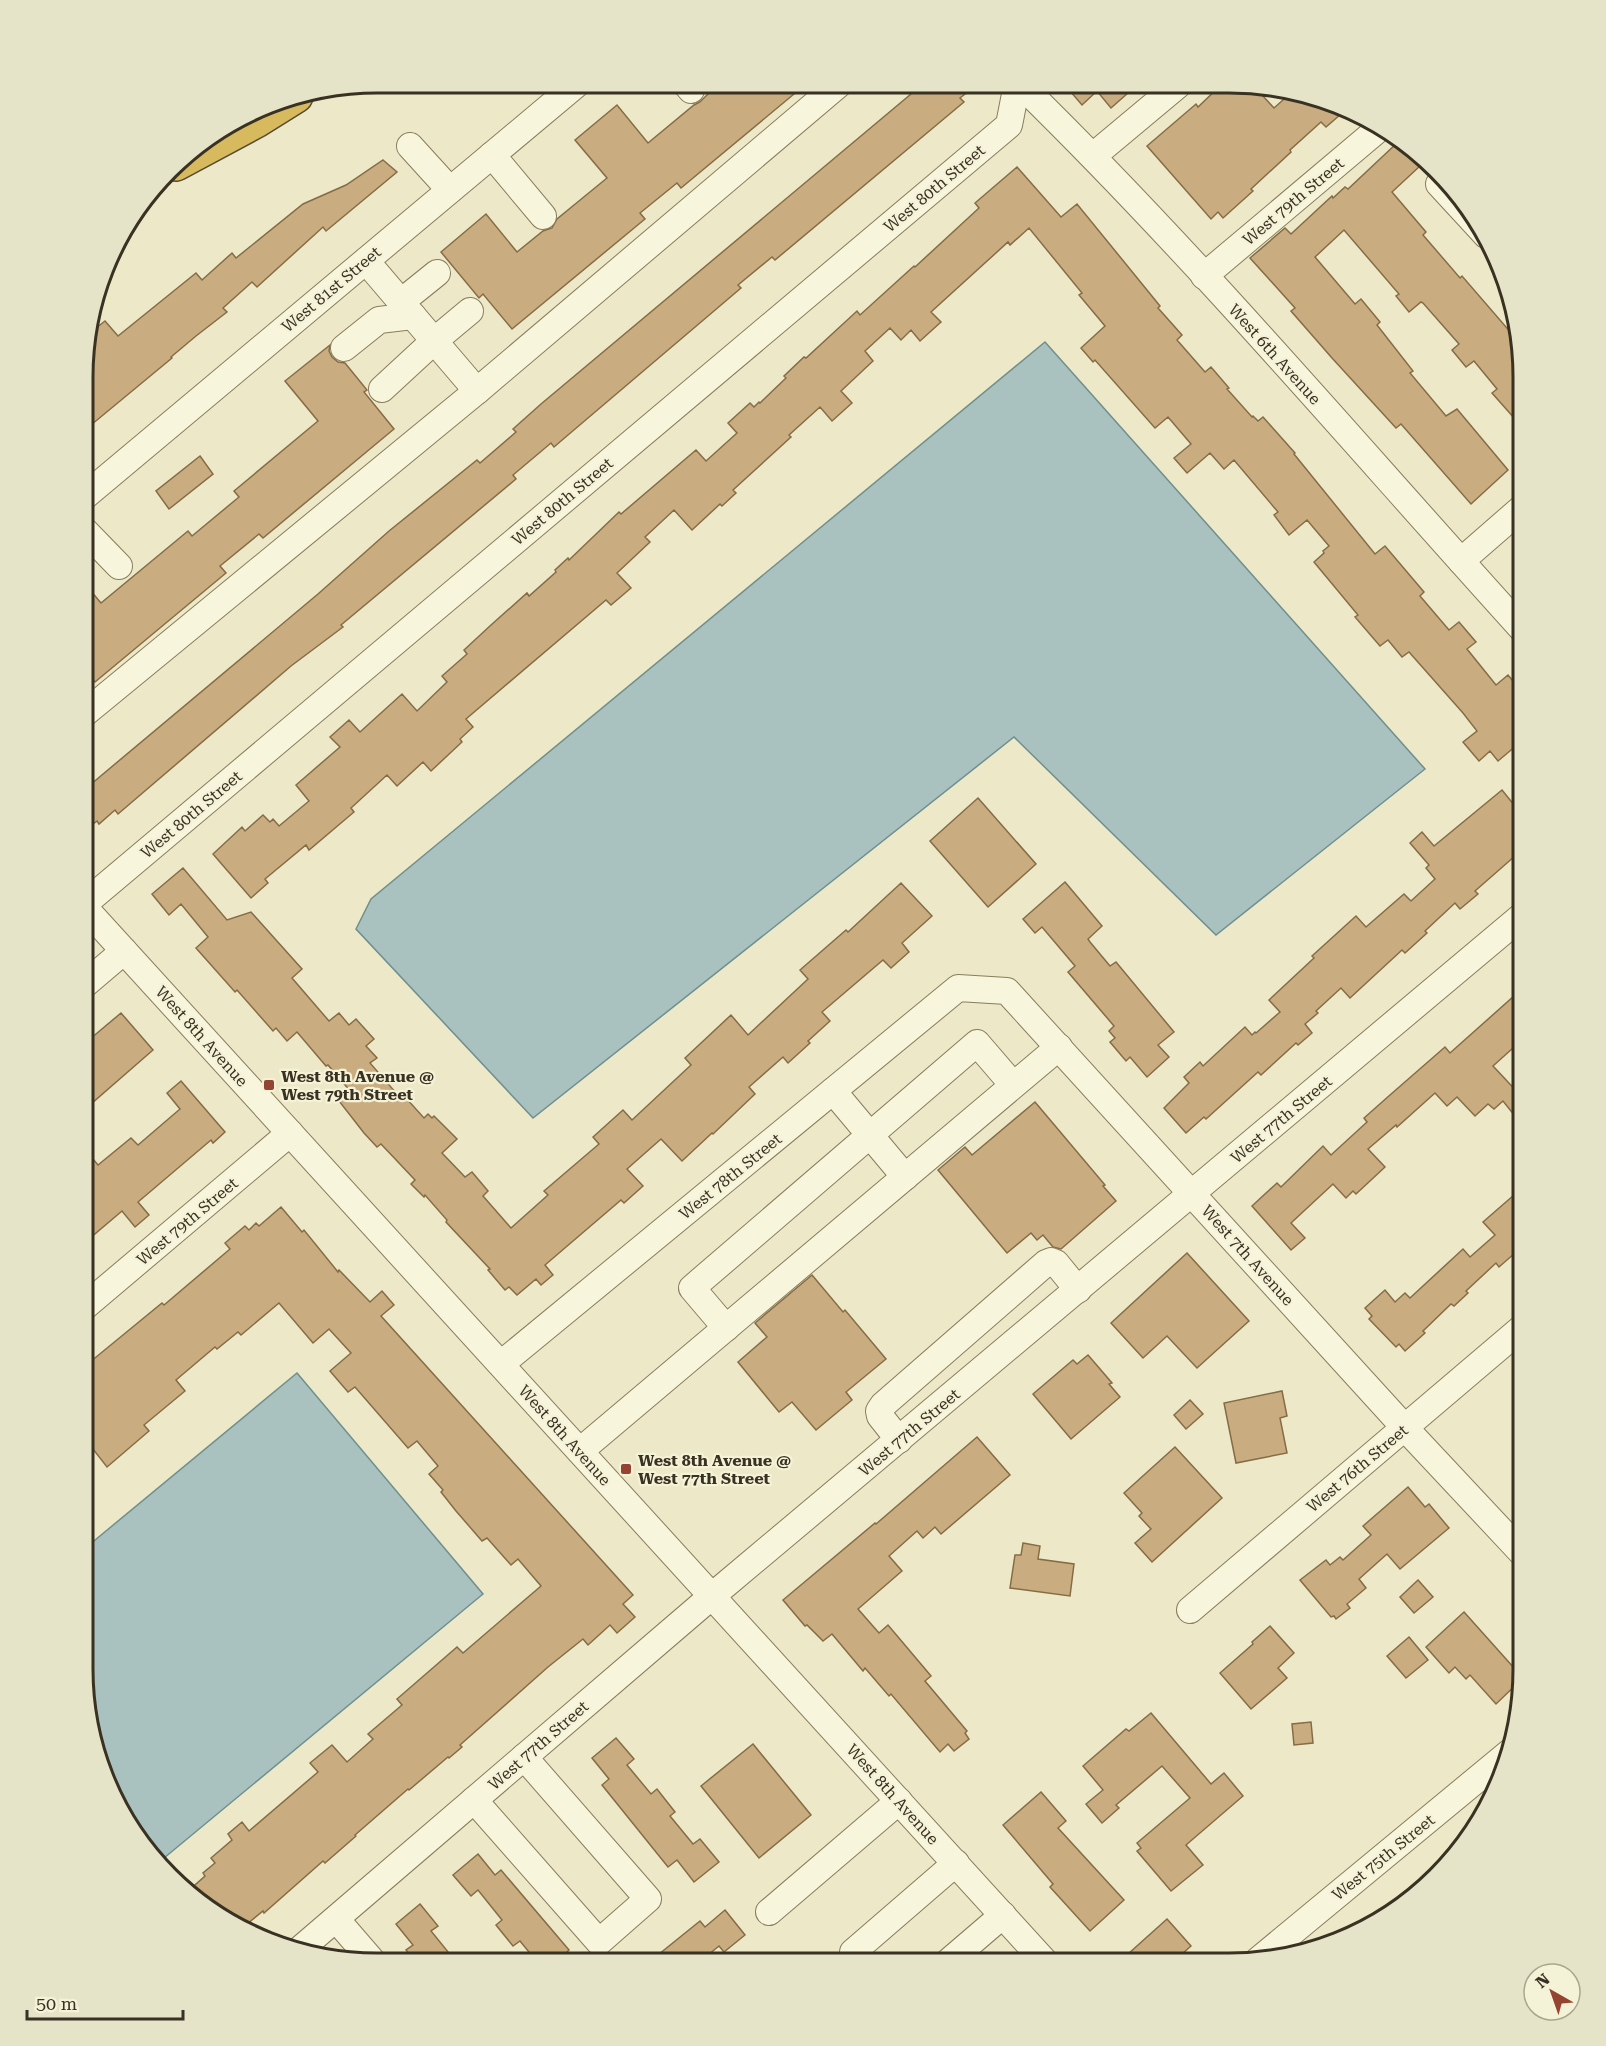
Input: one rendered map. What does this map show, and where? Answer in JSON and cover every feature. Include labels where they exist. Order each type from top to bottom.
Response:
[{"type":"highway","points":[[220,140],[261,118]]},
{"type":"street","name":"West 81st Street","points":[[93,489],[566,93]]},
{"type":"street","points":[[93,707],[477,391],[828,93]]},
{"type":"street","name":"West 80th Street","points":[[93,898],[1009,125],[1017,93]]},
{"type":"street","name":"West 6th Avenue","points":[[1028,93],[1094,156],[1513,619]]},
{"type":"street","points":[[1094,156],[1169,93]]},
{"type":"street","name":"West 79th Street","points":[[1204,276],[1374,133]]},
{"type":"street","points":[[410,146],[450,190]]},
{"type":"street","points":[[492,155],[543,216]]},
{"type":"street","points":[[366,261],[477,391]]},
{"type":"street","points":[[344,348],[380,320],[407,309],[437,273]]},
{"type":"street","points":[[382,388],[470,311]]},
{"type":"street","points":[[1461,561],[1513,516]]},
{"type":"street","points":[[93,539],[119,566]]},
{"type":"street","name":"West 8th Avenue","points":[[93,916],[1037,1953]]},
{"type":"street","name":"West 77th Street","points":[[306,1944],[712,1596],[1513,923]]},
{"type":"street","points":[[93,977],[124,951]]},
{"type":"street","name":"West 7th Avenue","points":[[958,988],[1007,991],[1513,1543]]},
{"type":"street","name":"West 78th Street","points":[[501,1364],[958,988]]},
{"type":"street","points":[[726,1328],[692,1288],[977,1043],[1013,1085]]},
{"type":"street","points":[[580,1451],[1059,1047]]},
{"type":"street","points":[[833,1091],[905,1177]]},
{"type":"street","name":"West 79th Street","points":[[93,1300],[290,1133]]},
{"type":"street","points":[[899,1440],[880,1416],[879,1411],[883,1405],[1046,1263],[1051,1261],[1056,1263],[1078,1290]]},
{"type":"street","name":"West 76th Street","points":[[1190,1610],[1513,1336]]},
{"type":"street","points":[[474,1800],[599,1942],[648,1899],[524,1757]]},
{"type":"street","name":"West 75th Street","points":[[1270,1950],[1497,1763]]},
{"type":"street","points":[[769,1912],[899,1801]]},
{"type":"street","points":[[854,1953],[956,1863]]},
{"type":"street","points":[[959,1953],[1003,1915]]},
{"type":"street","points":[[336,1919],[365,1952]]},
{"type":"water","points":[[1045,342],[1425,769],[1216,935],[1014,737],[533,1118],[356,929],[371,899]]},
{"type":"water","points":[[297,1373],[483,1594],[165,1858],[141,1827],[122,1795],[108,1760],[98,1724],[93,1669],[93,1542]]},
{"type":"building","points":[[709,93],[795,93],[681,188],[677,183],[640,213],[645,219],[512,329],[483,294],[479,298],[441,252],[486,214],[517,252],[543,231],[552,228],[557,219],[607,178],[575,140],[617,105],[648,143]]},
{"type":"building","points":[[912,93],[966,93],[960,98],[964,102],[775,260],[772,257],[738,285],[741,288],[554,447],[551,443],[513,475],[516,479],[341,625],[343,627],[291,666],[118,814],[115,810],[99,824],[97,821],[93,824],[93,782],[318,594],[389,531],[477,460],[480,463],[516,432],[513,429]]},
{"type":"building","points":[[1072,93],[1095,93],[1082,105]]},
{"type":"building","points":[[1099,93],[1128,93],[1111,108]]},
{"type":"building","points":[[1213,93],[1262,95],[1274,108],[1285,98],[1339,116],[1326,127],[1321,122],[1223,218],[1218,212],[1211,219],[1147,146],[1196,104],[1198,107]]},
{"type":"building","points":[[1394,146],[1416,163],[1420,166],[1392,192],[1426,232],[1423,235],[1510,331],[1513,417],[1492,393],[1497,389],[1474,361],[1466,367],[1452,350],[1459,344],[1423,303],[1421,302],[1409,312],[1396,296],[1399,294],[1344,230],[1315,257],[1355,304],[1361,299],[1380,322],[1377,325],[1413,371],[1410,373],[1446,416],[1457,409],[1508,470],[1471,504],[1401,424],[1396,428],[1332,358],[1291,311],[1295,308],[1250,258],[1285,228],[1291,234],[1332,196],[1333,198],[1345,187],[1348,189]]},
{"type":"building","points":[[383,160],[397,172],[326,231],[323,227],[257,287],[252,282],[223,308],[227,312],[93,423],[93,377],[97,327],[105,321],[118,336],[196,273],[202,280],[232,253],[236,258],[303,204],[346,185]]},
{"type":"building","points":[[1017,167],[1061,217],[1077,204],[1160,306],[1158,308],[1182,335],[1177,340],[1205,372],[1211,367],[1252,417],[1258,421],[1263,417],[1295,453],[1375,554],[1385,546],[1424,592],[1420,596],[1449,630],[1459,622],[1476,642],[1467,649],[1496,685],[1508,675],[1513,681],[1513,748],[1498,761],[1490,751],[1479,761],[1463,742],[1477,731],[1463,713],[1409,652],[1402,657],[1388,640],[1380,646],[1355,617],[1358,615],[1314,562],[1329,546],[1307,520],[1289,535],[1274,515],[1278,512],[1234,460],[1224,469],[1210,453],[1187,473],[1174,458],[1191,444],[1168,417],[1155,428],[1095,360],[1093,362],[1081,348],[1105,326],[1079,295],[1082,293],[1029,228],[1010,245],[1008,242],[931,312],[941,322],[920,341],[911,330],[901,340],[890,328],[865,351],[873,361],[841,391],[852,403],[832,421],[820,407],[733,490],[736,493],[722,506],[720,504],[692,530],[674,510],[645,537],[650,542],[617,573],[631,588],[611,605],[606,600],[466,719],[473,727],[460,739],[462,742],[431,771],[423,762],[397,786],[387,775],[351,808],[354,812],[309,850],[306,845],[265,879],[268,883],[251,898],[213,854],[242,827],[245,831],[263,815],[270,822],[273,819],[279,826],[309,801],[296,785],[340,747],[330,737],[349,720],[360,732],[402,694],[417,711],[447,682],[442,676],[467,654],[464,650],[491,625],[527,593],[529,596],[619,512],[621,514],[696,450],[706,461],[737,433],[728,423],[750,403],[754,407],[760,403],[804,357],[806,358],[857,311],[860,315],[915,267],[979,208],[975,203]]},
{"type":"building","points":[[330,345],[329,351],[332,357],[338,362],[345,363],[367,390],[364,392],[394,429],[263,538],[259,534],[220,566],[226,573],[95,682],[93,680],[93,594],[101,603],[188,531],[192,536],[239,497],[234,491],[318,421],[285,381]]},
{"type":"building","points":[[200,456],[213,474],[169,509],[156,491]]},
{"type":"building","points":[[1502,790],[1513,804],[1513,858],[1475,891],[1478,894],[1460,909],[1455,903],[1405,953],[1402,950],[1350,998],[1341,988],[1305,1024],[1312,1033],[1298,1045],[1296,1043],[1261,1075],[1258,1072],[1206,1119],[1204,1117],[1186,1133],[1164,1108],[1189,1083],[1184,1077],[1200,1062],[1203,1066],[1245,1027],[1252,1035],[1280,1012],[1269,1000],[1356,916],[1366,927],[1404,894],[1411,901],[1435,879],[1426,868],[1429,865],[1410,843],[1422,832],[1434,846]]},
{"type":"building","points":[[978,798],[1036,864],[988,907],[930,841]]},
{"type":"building","points":[[183,868],[227,920],[251,912],[302,969],[292,978],[329,1021],[339,1013],[349,1025],[356,1019],[374,1039],[366,1046],[377,1058],[370,1063],[403,1101],[406,1098],[424,1118],[428,1114],[432,1118],[434,1116],[457,1139],[442,1153],[465,1177],[472,1172],[488,1191],[483,1196],[511,1228],[548,1195],[544,1191],[599,1144],[593,1137],[623,1110],[632,1120],[691,1065],[685,1058],[731,1015],[748,1035],[808,979],[800,970],[846,930],[848,932],[901,883],[932,916],[902,943],[909,952],[891,968],[883,960],[822,1012],[830,1021],[808,1041],[810,1043],[788,1063],[783,1057],[749,1087],[755,1094],[682,1161],[661,1139],[627,1169],[643,1186],[624,1203],[621,1200],[545,1265],[553,1275],[541,1285],[536,1279],[517,1295],[509,1287],[505,1290],[488,1270],[490,1269],[446,1222],[447,1220],[425,1195],[424,1197],[411,1184],[415,1180],[381,1144],[377,1147],[364,1133],[339,1101],[351,1092],[328,1065],[326,1066],[297,1032],[287,1041],[276,1028],[273,1031],[196,948],[208,937],[181,904],[169,915],[152,894]]},
{"type":"building","points":[[1065,882],[1102,926],[1088,939],[1090,942],[1110,966],[1116,962],[1174,1032],[1158,1045],[1169,1057],[1147,1077],[1130,1057],[1126,1061],[1110,1042],[1115,1038],[1109,1031],[1114,1026],[1068,972],[1075,966],[1042,927],[1035,933],[1023,919]]},
{"type":"building","points":[[1513,997],[1513,1048],[1493,1066],[1513,1087],[1513,1114],[1503,1101],[1494,1109],[1488,1104],[1475,1116],[1457,1097],[1447,1106],[1435,1093],[1368,1149],[1385,1167],[1356,1194],[1353,1191],[1346,1198],[1333,1184],[1291,1223],[1305,1238],[1291,1250],[1252,1206],[1277,1183],[1281,1187],[1323,1146],[1331,1155],[1367,1122],[1364,1118],[1445,1047],[1450,1053]]},
{"type":"building","points":[[121,1013],[153,1050],[93,1102],[93,1036]]},
{"type":"building","points":[[181,1081],[225,1132],[213,1143],[211,1140],[138,1202],[149,1215],[135,1227],[122,1211],[93,1236],[93,1159],[98,1165],[131,1138],[138,1145],[180,1109],[167,1093]]},
{"type":"building","points":[[1035,1102],[1116,1201],[1061,1249],[1053,1247],[1043,1235],[1037,1240],[1031,1233],[1007,1253],[938,1170],[965,1147],[972,1155]]},
{"type":"building","points":[[1513,1196],[1513,1255],[1499,1267],[1496,1263],[1466,1291],[1468,1293],[1454,1306],[1451,1304],[1405,1351],[1399,1344],[1396,1347],[1369,1319],[1372,1316],[1365,1308],[1385,1290],[1395,1302],[1405,1293],[1410,1298],[1463,1249],[1470,1257],[1495,1235],[1483,1222]]},
{"type":"building","points":[[281,1207],[302,1232],[304,1230],[338,1272],[339,1270],[370,1302],[382,1291],[394,1305],[381,1316],[633,1595],[623,1604],[635,1617],[617,1633],[610,1625],[588,1645],[583,1639],[460,1745],[462,1747],[408,1789],[325,1863],[323,1861],[264,1913],[263,1911],[249,1923],[194,1886],[205,1876],[203,1873],[215,1863],[211,1858],[232,1840],[228,1834],[242,1822],[249,1831],[318,1772],[310,1763],[332,1745],[347,1762],[373,1739],[368,1734],[402,1705],[397,1699],[457,1647],[463,1653],[541,1586],[518,1559],[511,1565],[487,1538],[482,1541],[456,1511],[441,1492],[443,1490],[429,1474],[438,1466],[417,1441],[408,1448],[355,1387],[348,1392],[330,1371],[351,1353],[329,1329],[313,1343],[279,1303],[241,1335],[238,1332],[217,1349],[215,1347],[176,1380],[185,1391],[144,1425],[149,1431],[107,1467],[93,1449],[93,1360],[162,1303],[164,1305],[230,1249],[225,1243],[245,1226],[249,1230],[256,1223],[259,1226]]},
{"type":"building","points":[[1187,1253],[1249,1321],[1197,1368],[1167,1336],[1143,1358],[1111,1323]]},
{"type":"building","points":[[812,1275],[886,1359],[846,1392],[852,1400],[816,1430],[792,1402],[779,1412],[738,1362],[767,1337],[755,1323]]},
{"type":"building","points":[[1088,1355],[1112,1383],[1109,1384],[1120,1397],[1071,1439],[1033,1394],[1073,1360],[1077,1364]]},
{"type":"building","points":[[1282,1391],[1287,1416],[1280,1418],[1287,1453],[1236,1463],[1224,1403]]},
{"type":"building","points":[[1190,1400],[1203,1414],[1186,1429],[1174,1415]]},
{"type":"building","points":[[977,1437],[1010,1475],[941,1534],[935,1527],[923,1538],[917,1531],[889,1556],[902,1571],[858,1609],[879,1633],[888,1625],[931,1676],[925,1681],[967,1731],[965,1733],[969,1739],[954,1751],[948,1744],[940,1752],[891,1694],[889,1696],[865,1668],[863,1671],[832,1634],[823,1641],[807,1625],[805,1626],[783,1600]]},
{"type":"building","points":[[1175,1447],[1222,1498],[1152,1562],[1135,1543],[1151,1529],[1139,1516],[1142,1513],[1124,1493]]},
{"type":"building","points":[[1408,1487],[1425,1507],[1429,1504],[1449,1528],[1400,1569],[1387,1554],[1359,1579],[1366,1588],[1347,1604],[1350,1608],[1336,1619],[1334,1616],[1331,1617],[1300,1580],[1326,1560],[1330,1565],[1340,1557],[1343,1560],[1371,1535],[1363,1526]]},
{"type":"building","points":[[1023,1543],[1040,1546],[1038,1559],[1074,1564],[1070,1596],[1010,1588],[1015,1555],[1021,1555]]},
{"type":"building","points":[[1418,1580],[1433,1597],[1414,1613],[1400,1597]]},
{"type":"building","points":[[1464,1612],[1513,1667],[1512,1689],[1496,1704],[1470,1675],[1466,1679],[1455,1667],[1449,1673],[1426,1647]]},
{"type":"building","points":[[1270,1626],[1294,1653],[1278,1668],[1287,1678],[1251,1709],[1220,1673]]},
{"type":"building","points":[[1409,1637],[1428,1660],[1406,1678],[1387,1656]]},
{"type":"building","points":[[1151,1713],[1211,1784],[1224,1773],[1243,1796],[1186,1845],[1203,1865],[1171,1891],[1137,1851],[1141,1848],[1137,1843],[1190,1798],[1162,1766],[1116,1805],[1119,1808],[1102,1823],[1086,1804],[1103,1790],[1083,1766],[1126,1729],[1129,1731]]},
{"type":"building","points":[[1311,1722],[1313,1743],[1294,1745],[1292,1724]]},
{"type":"building","points":[[616,1738],[634,1759],[627,1765],[651,1794],[657,1789],[675,1812],[670,1816],[693,1844],[700,1839],[719,1862],[694,1882],[677,1860],[668,1867],[602,1785],[609,1779],[592,1758]]},
{"type":"building","points":[[753,1744],[811,1815],[759,1858],[701,1786]]},
{"type":"building","points":[[1041,1792],[1066,1821],[1058,1828],[1124,1900],[1090,1931],[1050,1887],[1053,1884],[1003,1825]]},
{"type":"building","points":[[478,1854],[495,1875],[501,1870],[569,1950],[566,1953],[530,1953],[520,1941],[513,1946],[496,1925],[502,1920],[478,1890],[471,1896],[453,1875]]},
{"type":"building","points":[[420,1904],[438,1926],[431,1931],[449,1953],[409,1953],[406,1950],[413,1945],[396,1924]]},
{"type":"building","points":[[725,1910],[745,1935],[724,1952],[719,1946],[710,1953],[660,1953],[700,1921],[705,1927]]},
{"type":"building","points":[[1167,1919],[1191,1946],[1183,1953],[1129,1953]]},
{"type":"place","name":"West 8th Avenue @ West 79th Street","points":[[269,1085]]},
{"type":"place","name":"West 8th Avenue @ West 77th Street","points":[[626,1469]]}]
